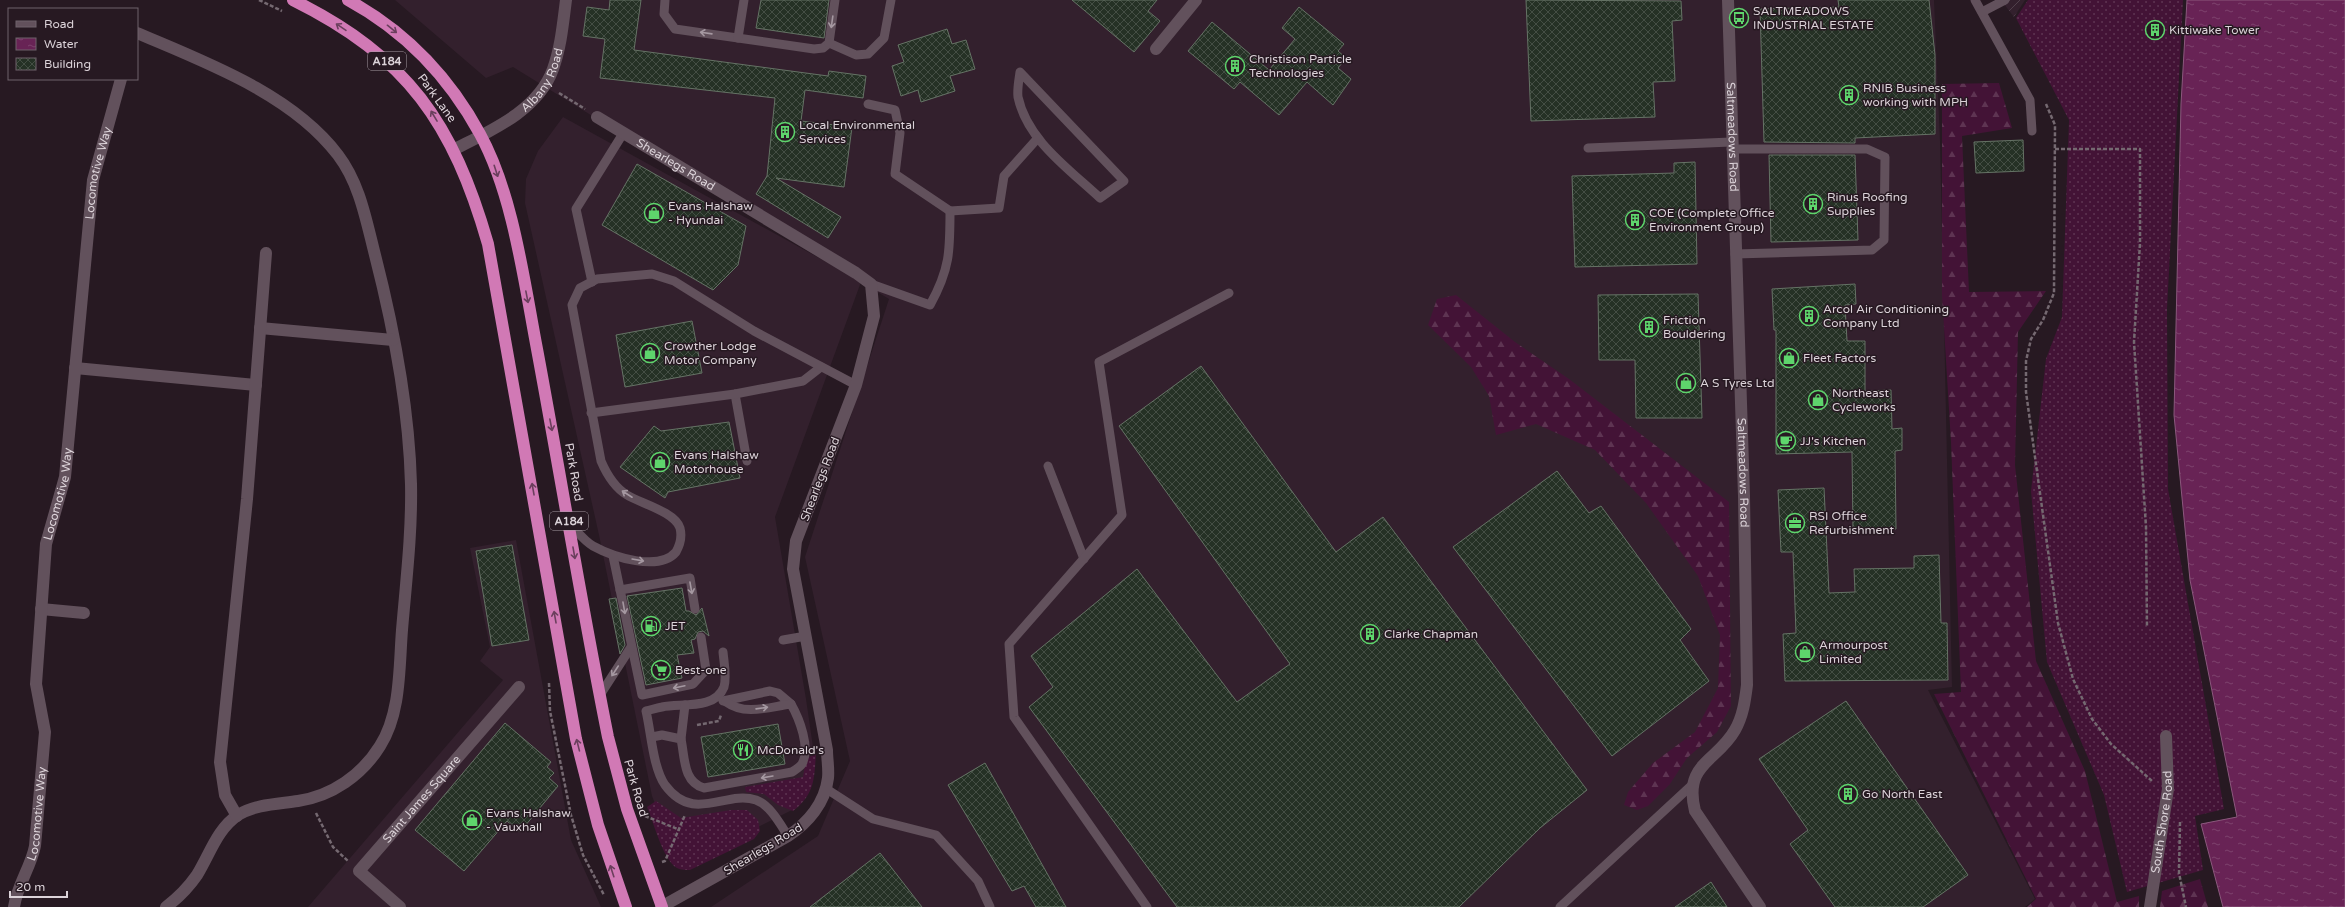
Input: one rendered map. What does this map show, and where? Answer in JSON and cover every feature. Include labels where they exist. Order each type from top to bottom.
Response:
[{"type":"highway","name":"Park Lane","points":[[293,0],[338,24],[395,68],[430,110],[453,150]]},
{"type":"highway","name":"Park Lane","points":[[348,0],[386,24],[417,49],[439,72],[481,135]]},
{"type":"highway","name":"Park Road","points":[[481,135],[496,167],[522,271],[608,737],[627,809],[662,907]]},
{"type":"highway","name":"A184","points":[[453,150],[467,178],[488,244],[576,739],[598,825],[626,907]]},
{"type":"street","name":"Albany Road","points":[[453,150],[514,117],[545,84],[557,55],[566,0]]},
{"type":"street","points":[[1156,49],[1196,0]]},
{"type":"street","name":"Saltmeadows Road","points":[[1728,0],[1731,145],[1744,496],[1747,685],[1743,714],[1734,731],[1700,769],[1693,784],[1691,797],[1695,811],[1760,907]]},
{"type":"street","points":[[138,33],[203,61],[260,91],[297,114],[323,137],[349,172],[359,195],[381,280],[393,340],[409,438],[411,486],[408,564],[396,699],[388,730],[370,760],[351,778],[338,787],[309,799],[256,807],[237,816],[215,840],[189,885],[166,907]]},
{"type":"street","name":"Locomotive Way","points":[[14,907],[36,846],[45,732],[36,684],[41,609],[48,534],[60,499],[65,477],[93,180],[121,80]]},
{"type":"street","name":"Shearlegs Road","points":[[598,116],[856,273],[871,284],[874,316],[856,385],[796,541],[794,569],[827,750],[828,779],[825,788],[818,806],[804,825],[788,836],[662,907]]},
{"type":"street","points":[[237,816],[225,795],[220,762],[256,385],[266,253]]},
{"type":"street","points":[[260,328],[393,340]]},
{"type":"street","points":[[75,368],[256,385]]},
{"type":"street","points":[[41,609],[84,612]]},
{"type":"street","name":"Saint James Square","points":[[359,871],[519,687]]},
{"type":"street","name":"South Shore Road","points":[[2150,907],[2168,789],[2166,736]]},
{"type":"street","points":[[359,871],[400,907]]},
{"type":"lane","points":[[666,0],[664,14],[675,29],[814,49],[823,48],[829,43],[835,0]]},
{"type":"lane","points":[[738,38],[744,0]]},
{"type":"lane","points":[[829,43],[856,55],[868,54],[884,38],[891,0]]},
{"type":"lane","points":[[1975,0],[2030,100],[2032,131]]},
{"type":"lane","points":[[1982,12],[2005,0]]},
{"type":"lane","points":[[1020,72],[1124,181],[1100,198],[1037,138],[1023,114],[1018,95],[1020,72]]},
{"type":"lane","points":[[868,104],[895,110],[900,133],[895,174],[950,211],[999,208],[1004,176],[1037,138]]},
{"type":"lane","points":[[592,282],[576,209],[624,132]]},
{"type":"lane","points":[[1588,148],[1731,145],[1868,149],[1884,157],[1884,240],[1872,250],[1735,254]]},
{"type":"lane","points":[[871,284],[930,306],[943,278],[950,252],[950,211]]},
{"type":"lane","points":[[569,523],[592,545],[613,556],[650,562],[661,561],[671,557],[677,550],[680,542],[680,528],[675,520],[627,494],[616,486],[601,462],[572,305],[580,288],[597,279],[652,274],[674,281],[754,331],[856,385]]},
{"type":"lane","points":[[1147,907],[1014,717],[1009,644],[1122,514],[1099,362],[1229,293]]},
{"type":"lane","points":[[591,413],[736,394],[803,381],[821,367]]},
{"type":"lane","points":[[736,394],[747,461]]},
{"type":"lane","points":[[1048,466],[1084,559]]},
{"type":"lane","points":[[613,556],[642,695],[693,684],[706,670],[701,637]]},
{"type":"lane","points":[[620,590],[690,578],[695,609]]},
{"type":"lane","points":[[783,640],[806,636]]},
{"type":"lane","points":[[600,695],[631,647]]},
{"type":"lane","points":[[714,699],[720,694],[724,686],[723,652]]},
{"type":"lane","points":[[685,705],[681,739],[688,778],[695,785],[704,788],[792,772],[802,764],[805,752],[800,718],[791,704],[778,693],[770,691],[726,702]]},
{"type":"lane","points":[[788,836],[763,804],[756,800],[747,799],[702,805],[690,803],[678,798],[665,785],[658,769],[646,711],[662,706],[685,705],[714,699],[726,702],[735,709],[744,711],[791,704]]},
{"type":"lane","points":[[652,737],[662,735],[681,739]]},
{"type":"lane","points":[[1560,907],[1693,784]]},
{"type":"lane","points":[[825,788],[873,819],[936,835],[978,881],[990,907]]},
{"type":"path","points":[[259,0],[286,12]]},
{"type":"path","points":[[545,84],[598,116]]},
{"type":"path","points":[[2041,97],[2055,125],[2054,293],[2043,320],[2030,339],[2026,369],[2026,392],[2058,623],[2072,680],[2092,719],[2111,744],[2134,766],[2153,782],[2168,789]]},
{"type":"path","points":[[2055,149],[2140,149],[2140,243],[2134,342],[2146,527],[2147,627]]},
{"type":"path","points":[[549,681],[550,711],[571,815],[583,854],[606,901]]},
{"type":"path","points":[[309,799],[333,847],[359,871]]},
{"type":"path","points":[[627,809],[680,830]]},
{"type":"path","points":[[2180,818],[2179,873],[2186,907]]},
{"type":"shaded area","points":[[395,0],[1934,0],[1940,141],[1952,687],[1928,690],[2035,899],[2025,907],[711,907],[818,836],[850,761],[805,557],[889,299],[861,282],[775,517],[813,747],[811,777],[798,807],[680,866],[652,796],[599,535],[525,203],[526,179],[538,151],[563,117],[850,275],[513,67],[486,78]]},
{"type":"shaded area","points":[[2001,0],[2025,0],[2014,17]]},
{"type":"shaded area","points":[[516,540],[571,840],[601,907],[308,907],[503,680],[480,661],[490,647],[470,548]]},
{"type":"green space","points":[[2028,0],[2183,0],[2167,309],[2168,489],[2224,809],[2195,816],[2203,870],[2127,892],[2104,795],[2047,662],[2031,491],[2046,359],[2062,317],[2069,120],[2016,18]]},
{"type":"green space","points":[[1999,83],[2012,128],[1962,136],[1969,292],[2046,291],[2018,332],[2015,465],[2036,661],[2085,771],[2117,902],[2139,896],[2139,907],[2027,907],[2036,899],[1934,694],[1961,692],[1951,442],[1942,295],[1942,84]]},
{"type":"green space","points":[[1456,295],[1515,342],[1569,379],[1729,502],[1731,706],[1717,732],[1687,758],[1670,784],[1648,806],[1637,810],[1624,805],[1628,792],[1653,763],[1695,732],[1718,688],[1720,635],[1698,576],[1646,503],[1595,450],[1536,424],[1496,435],[1489,396],[1471,367],[1428,325],[1437,299]]},
{"type":"green space","points":[[816,754],[812,786],[806,798],[793,811],[778,805],[764,794],[746,792],[745,787],[803,777],[806,759]]},
{"type":"green space","points":[[656,801],[681,818],[731,810],[747,810],[758,820],[760,831],[754,839],[690,870],[680,869],[672,864],[667,857],[647,807]]},
{"type":"green space","points":[[2200,879],[2208,907],[2160,907],[2162,891]]},
{"type":"water","points":[[2187,0],[2345,0],[2345,907],[2223,907],[2201,824],[2237,817],[2190,580],[2174,415],[2181,104]]},
{"type":"building","points":[[610,0],[641,0],[634,50],[828,76],[829,71],[866,76],[863,98],[805,90],[801,121],[852,127],[844,187],[776,178],[841,217],[828,238],[756,194],[767,176],[775,98],[600,78],[605,39],[583,36],[587,7],[609,10]]},
{"type":"building","points":[[761,0],[829,0],[824,38],[756,28]]},
{"type":"building","points":[[1072,0],[1157,0],[1148,11],[1160,21],[1134,52]]},
{"type":"building","points":[[1526,0],[1681,1],[1682,20],[1672,21],[1675,81],[1653,82],[1655,117],[1531,121]]},
{"type":"building","name":"RNIB Business working with MPH","points":[[1838,0],[1929,0],[1935,55],[1935,134],[1855,138],[1855,143],[1764,142],[1760,9],[1839,7]]},
{"type":"building","points":[[1299,7],[1344,44],[1338,51],[1346,58],[1338,68],[1351,79],[1333,105],[1307,82],[1279,115],[1240,82],[1234,89],[1188,51],[1212,22],[1269,70],[1295,39],[1282,28]]},
{"type":"building","points":[[947,29],[952,44],[966,40],[975,69],[950,76],[955,91],[921,102],[918,90],[901,96],[892,66],[904,62],[898,45]]},
{"type":"building","points":[[2023,140],[2024,171],[1976,173],[1974,142]]},
{"type":"building","name":"Rinus Roofing Supplies","points":[[1769,155],[1855,155],[1858,240],[1771,242]]},
{"type":"building","name":"COE (Complete Office Environment Group)","points":[[1695,162],[1697,264],[1575,267],[1572,176],[1674,173],[1674,163]]},
{"type":"building","points":[[637,164],[746,226],[738,265],[713,290],[602,225]]},
{"type":"building","points":[[1855,284],[1856,304],[1845,305],[1847,341],[1865,341],[1865,391],[1891,390],[1892,429],[1902,428],[1902,450],[1895,451],[1896,529],[1853,530],[1852,452],[1776,454],[1776,330],[1774,330],[1772,289]]},
{"type":"building","name":"Friction Bouldering","points":[[1698,294],[1702,418],[1636,418],[1635,360],[1599,360],[1598,295]]},
{"type":"building","points":[[692,321],[702,373],[625,387],[616,335]]},
{"type":"building","name":"Clarke Chapman","points":[[1201,366],[1336,552],[1383,517],[1587,790],[1540,828],[1459,907],[1177,907],[1029,707],[1053,687],[1031,656],[1137,569],[1237,702],[1290,664],[1119,426]]},
{"type":"building","points":[[729,422],[740,478],[668,492],[665,498],[620,467],[654,426],[661,431]]},
{"type":"building","points":[[1557,471],[1589,513],[1601,506],[1691,629],[1680,640],[1709,681],[1612,756],[1453,547]]},
{"type":"building","points":[[1824,488],[1829,593],[1855,592],[1854,569],[1914,568],[1914,556],[1939,555],[1941,623],[1947,623],[1948,680],[1785,681],[1783,634],[1796,633],[1793,552],[1781,552],[1778,490]]},
{"type":"building","points":[[512,545],[529,640],[492,646],[476,551]]},
{"type":"building","name":"JET","points":[[682,588],[686,611],[696,615],[702,608],[709,636],[703,631],[698,632],[695,639],[691,640],[694,653],[677,655],[682,678],[646,685],[627,596]]},
{"type":"building","points":[[616,598],[625,645],[620,654],[609,599]]},
{"type":"building","name":"Go North East","points":[[1846,701],[1968,875],[1923,907],[1835,907],[1790,844],[1808,830],[1759,759]]},
{"type":"building","points":[[505,723],[551,762],[547,767],[554,773],[549,778],[558,786],[520,832],[507,821],[464,871],[415,830]]},
{"type":"building","name":"McDonald's","points":[[778,724],[785,764],[708,777],[701,737]]},
{"type":"building","points":[[985,763],[1066,907],[1036,907],[1024,886],[1012,891],[948,785]]},
{"type":"building","points":[[880,853],[922,907],[810,907]]},
{"type":"building","points":[[1711,882],[1727,907],[1675,907]]},
{"type":"place","name":"SALTMEADOWS INDUSTRIAL ESTATE","points":[[1739,18]]},
{"type":"place","name":"Kittiwake Tower","points":[[2155,30]]},
{"type":"place","name":"Christison Particle Technologies","points":[[1235,66]]},
{"type":"place","name":"RNIB Business working with MPH","points":[[1849,95]]},
{"type":"place","name":"Local Environmental Services","points":[[785,132]]},
{"type":"place","name":"Rinus Roofing Supplies","points":[[1813,204]]},
{"type":"place","name":"Evans Halshaw - Hyundai","points":[[654,213]]},
{"type":"place","name":"COE (Complete Office Environment Group)","points":[[1635,220]]},
{"type":"place","name":"Arcol Air Conditioning Company Ltd","points":[[1809,316]]},
{"type":"place","name":"Friction Bouldering","points":[[1649,327]]},
{"type":"place","name":"Crowther Lodge Motor Company","points":[[650,353]]},
{"type":"place","name":"Fleet Factors","points":[[1789,358]]},
{"type":"place","name":"A S Tyres Ltd","points":[[1686,383]]},
{"type":"place","name":"Northeast Cycleworks","points":[[1818,400]]},
{"type":"place","name":"JJ's Kitchen","points":[[1786,441]]},
{"type":"place","name":"Evans Halshaw Motorhouse","points":[[660,462]]},
{"type":"place","name":"RSI Office Refurbishment","points":[[1795,523]]},
{"type":"place","name":"JET","points":[[651,626]]},
{"type":"place","name":"Clarke Chapman","points":[[1370,634]]},
{"type":"place","name":"Armourpost Limited","points":[[1805,652]]},
{"type":"place","name":"Best-one","points":[[661,670]]},
{"type":"place","name":"McDonald's","points":[[743,750]]},
{"type":"place","name":"Go North East","points":[[1848,794]]},
{"type":"place","name":"Evans Halshaw - Vauxhall","points":[[472,820]]}]
